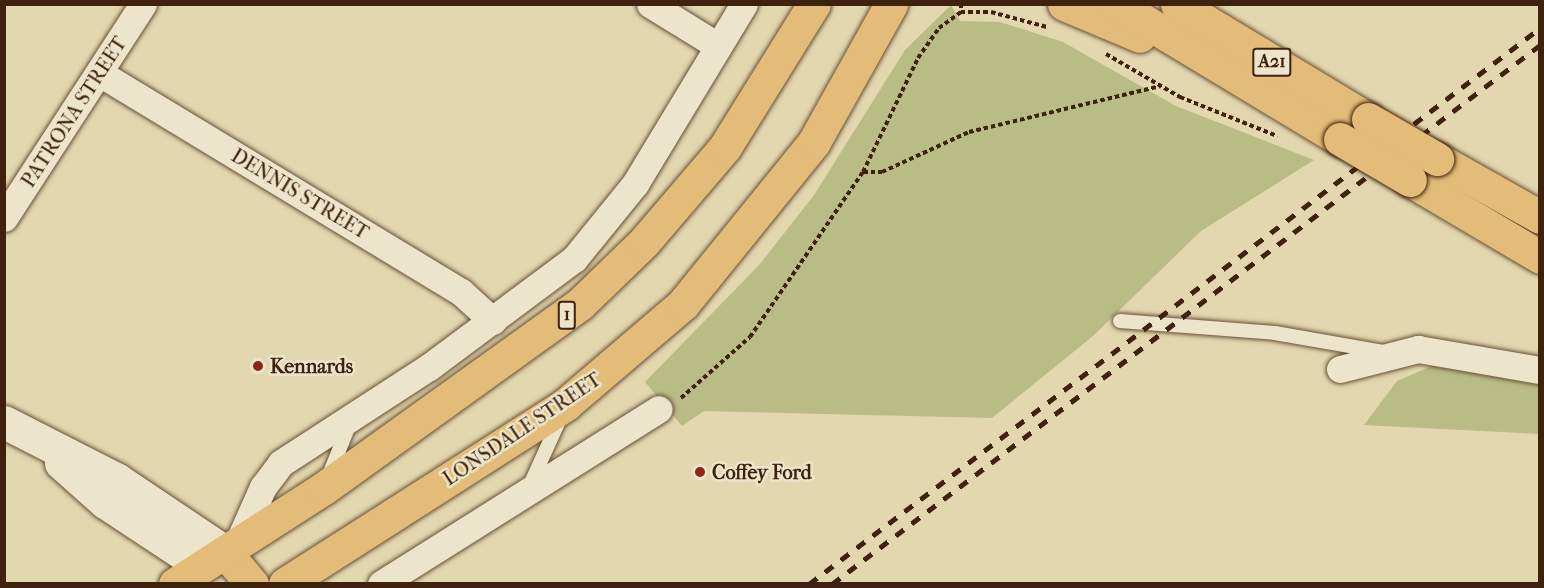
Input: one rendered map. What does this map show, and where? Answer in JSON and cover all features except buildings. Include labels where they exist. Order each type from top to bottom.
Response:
[{"type":"highway","name":"1","points":[[175,584],[324,488],[532,343],[625,263],[725,147],[814,4]]},
{"type":"highway","name":"A21","points":[[1116,4],[1539,257]]},
{"type":"highway","name":"A21","points":[[1177,4],[1368,119],[1539,217]]},
{"type":"highway","name":"LONSDALE STREET","points":[[285,584],[566,404],[682,304],[750,226],[814,142],[892,8]]},
{"type":"highway","points":[[1058,16],[1239,78]]},
{"type":"highway","points":[[221,554],[236,584]]},
{"type":"highway","points":[[221,554],[252,584]]},
{"type":"main road","points":[[4,422],[40,444],[105,502],[221,554]]},
{"type":"street","name":"PATRONA STREET","points":[[4,218],[101,74],[143,4]]},
{"type":"street","points":[[650,4],[718,46]]},
{"type":"street","points":[[221,554],[275,468],[492,321],[574,259],[615,212],[744,4]]},
{"type":"street","name":"DENNIS STREET","points":[[101,74],[461,291],[492,321]]},
{"type":"street","points":[[1340,369],[1389,352],[1444,351],[1539,370]]},
{"type":"street","points":[[381,584],[670,404]]},
{"type":"lane","points":[[1120,321],[1275,333],[1389,352]]},
{"type":"lane","points":[[528,491],[566,404]]},
{"type":"lane","points":[[324,488],[353,417]]},
{"type":"path","points":[[961,4],[962,12]]},
{"type":"path","points":[[670,404],[750,337],[863,172],[918,58],[939,28],[962,12],[1058,16]]},
{"type":"path","points":[[1097,49],[1160,86],[1284,139]]},
{"type":"path","points":[[863,172],[882,172],[969,132],[1160,86]]},
{"type":"green space","points":[[951,5],[960,21],[1000,22],[1063,42],[1176,106],[1314,160],[1201,231],[1093,336],[992,418],[704,411],[682,426],[645,382],[760,264],[814,195],[905,50]]},
{"type":"green space","points":[[1434,365],[1539,385],[1539,434],[1364,425],[1397,381]]},
{"type":"railway","points":[[809,584],[1540,28]]},
{"type":"railway","points":[[832,584],[1540,45]]},
{"type":"place","name":"Kennards","points":[[258,366]]},
{"type":"place","name":"Coffey Ford","points":[[700,472]]}]
